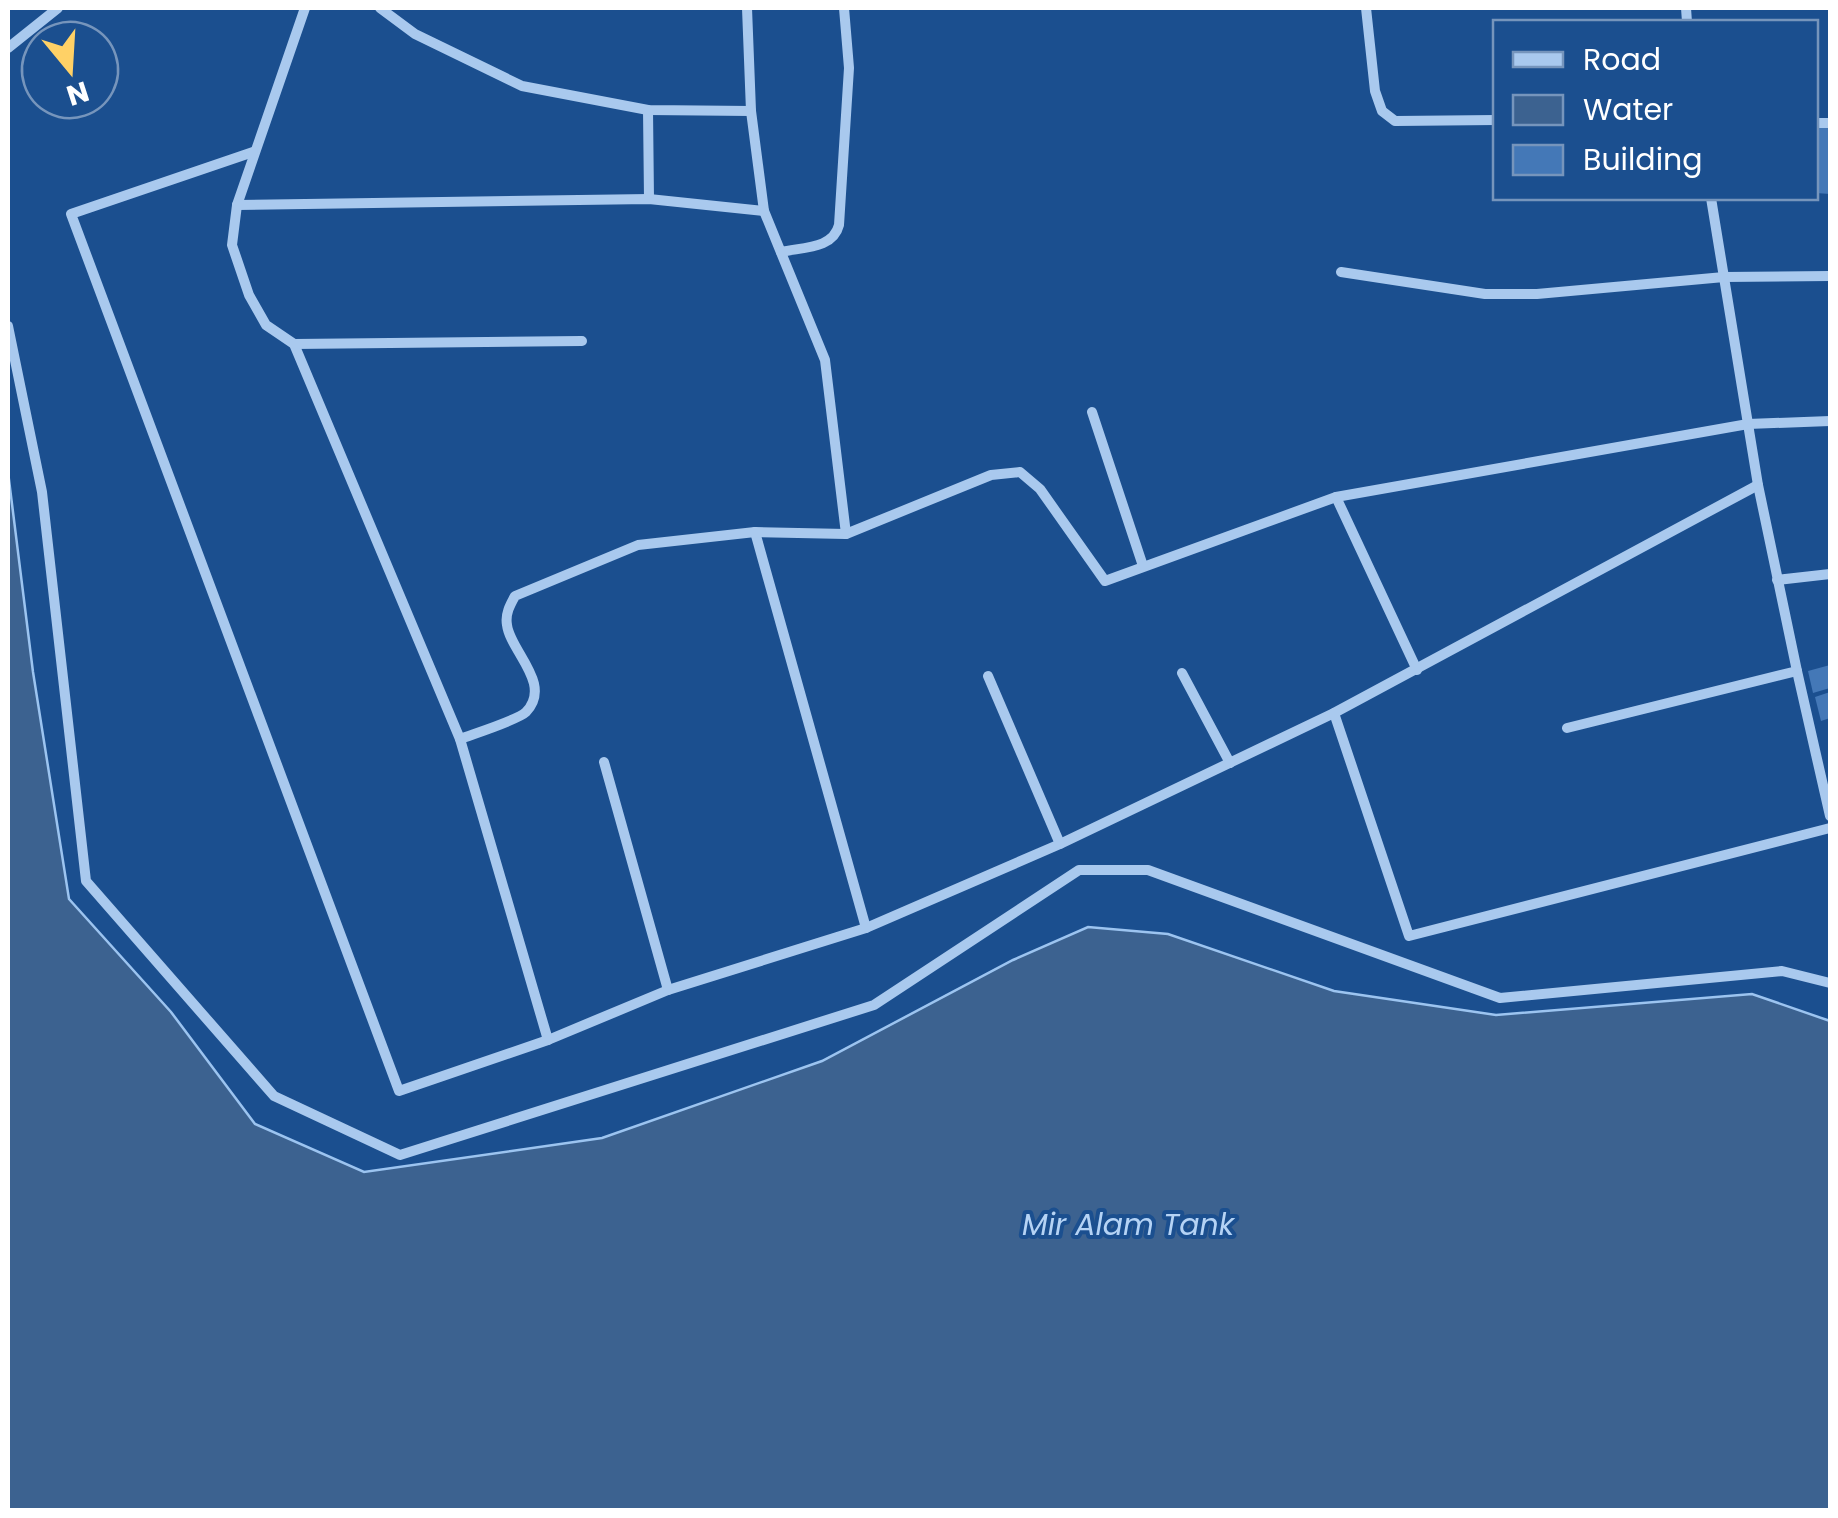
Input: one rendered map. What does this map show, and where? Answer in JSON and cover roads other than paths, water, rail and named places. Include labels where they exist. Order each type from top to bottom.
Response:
[{"type":"street","points":[[8,48],[58,8]]},
{"type":"street","points":[[305,8],[236,205],[232,245],[248,296],[266,325],[294,344],[460,739],[548,1040]]},
{"type":"street","points":[[380,8],[415,34],[522,86],[648,110],[751,111]]},
{"type":"street","points":[[747,8],[751,111],[764,210],[826,360],[846,534]]},
{"type":"street","points":[[781,252],[827,243],[836,236],[839,225],[848,68],[844,8]]},
{"type":"street","points":[[1366,8],[1375,91],[1382,111],[1395,120],[1493,120]]},
{"type":"street","points":[[648,110],[649,199]]},
{"type":"street","points":[[253,152],[71,214],[399,1090],[548,1040],[668,990],[866,928],[1060,844],[1334,713],[1758,485]]},
{"type":"street","points":[[236,205],[649,199],[764,210]]},
{"type":"street","points":[[1711,200],[1758,485],[1830,816]]},
{"type":"street","points":[[1341,272],[1485,294],[1537,294],[1724,277],[1830,276]]},
{"type":"street","points":[[8,326],[42,492],[86,881],[274,1096],[400,1155],[874,1005],[1079,870],[1148,870],[1500,998],[1782,971],[1830,983]]},
{"type":"street","points":[[294,344],[582,341]]},
{"type":"street","points":[[1092,412],[1143,566]]},
{"type":"street","points":[[460,739],[525,712],[534,695],[532,676],[506,627],[508,609],[515,596],[638,545],[755,532],[846,534],[992,476],[1020,472],[1040,489],[1105,582],[1336,497],[1748,424],[1830,421]]},
{"type":"street","points":[[1336,497],[1417,670]]},
{"type":"street","points":[[755,532],[866,928]]},
{"type":"street","points":[[1777,580],[1830,574]]},
{"type":"street","points":[[1567,728],[1796,671]]},
{"type":"street","points":[[1182,673],[1230,763]]},
{"type":"street","points":[[988,676],[1060,844]]},
{"type":"street","points":[[1334,713],[1409,936],[1830,828]]},
{"type":"street","points":[[604,762],[668,990]]},
{"type":"water","name":"Mir Alam Tank","points":[[8,472],[33,672],[69,899],[171,1012],[255,1124],[364,1172],[602,1138],[822,1061],[1013,960],[1088,927],[1168,934],[1334,991],[1496,1015],[1752,994],[1830,1021],[1830,1510],[8,1510]]}]
